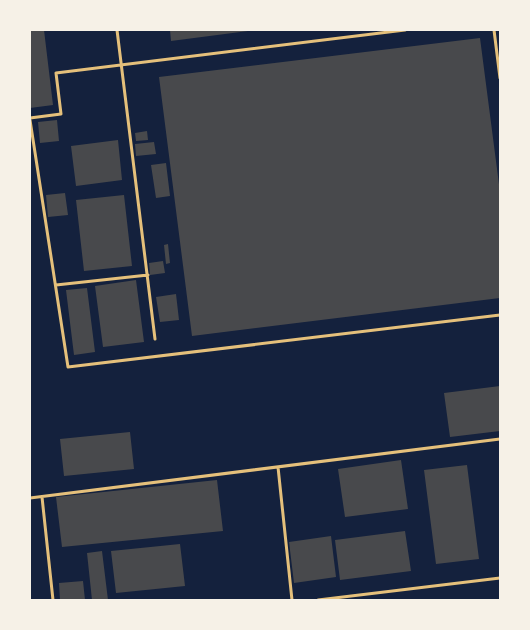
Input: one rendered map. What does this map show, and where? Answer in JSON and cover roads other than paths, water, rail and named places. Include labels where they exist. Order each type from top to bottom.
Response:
[{"type":"lane","points":[[117,30],[155,339]]},
{"type":"lane","points":[[405,30],[56,73],[62,114],[30,119],[68,367],[500,315]]},
{"type":"lane","points":[[494,30],[500,78]]},
{"type":"lane","points":[[56,286],[148,275]]},
{"type":"lane","points":[[30,498],[500,439]]},
{"type":"lane","points":[[278,467],[292,600]]},
{"type":"lane","points":[[42,497],[53,600]]},
{"type":"lane","points":[[318,600],[500,578]]}]
